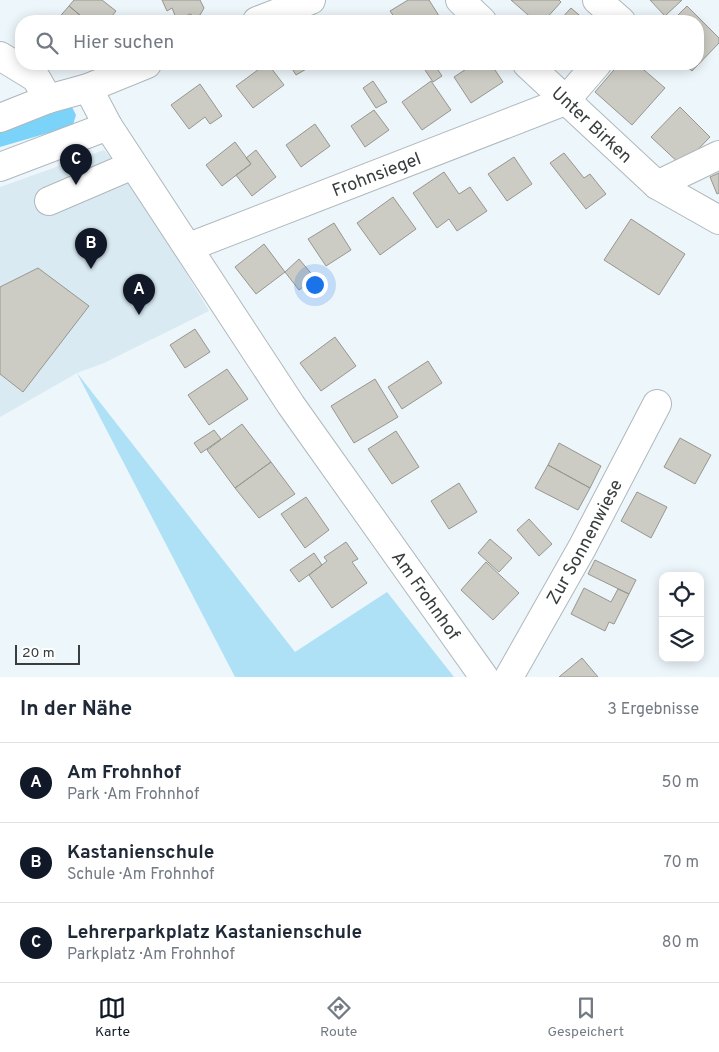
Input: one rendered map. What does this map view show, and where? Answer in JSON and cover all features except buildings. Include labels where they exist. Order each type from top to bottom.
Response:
[{"type":"street","points":[[272,15],[311,0]]},
{"type":"street","points":[[460,0],[476,15]]},
{"type":"street","points":[[597,0],[614,15]]},
{"type":"street","points":[[0,56],[15,65]]},
{"type":"street","points":[[23,70],[36,78],[48,99]]},
{"type":"street","points":[[0,118],[48,99],[88,88],[132,70]]},
{"type":"street","name":"Unter Birken","points":[[533,70],[658,185],[719,220]]},
{"type":"street","points":[[565,101],[592,70]]},
{"type":"street","name":"Am Frohnhof","points":[[88,88],[108,126],[291,405],[484,677]]},
{"type":"street","name":"Frohnsiegel","points":[[189,247],[565,101]]},
{"type":"street","points":[[0,167],[108,126]]},
{"type":"street","points":[[658,185],[719,155]]},
{"type":"street","points":[[49,201],[133,165]]},
{"type":"street","name":"Zur Sonnenwiese","points":[[509,677],[582,548],[657,404]]},
{"type":"shaded area","points":[[70,103],[76,115],[72,128],[50,137],[48,133],[0,147],[0,131]]},
{"type":"shaded area","points":[[104,150],[130,180],[209,311],[104,363],[77,373],[0,417],[0,187]]},
{"type":"shaded area","points":[[77,373],[295,652],[387,592],[454,677],[235,677]]},
{"type":"place","name":"Lehrerparkplatz Kastanienschule","points":[[76,185]]},
{"type":"place","name":"Kastanienschule","points":[[91,269]]},
{"type":"place","name":"Am Frohnhof","points":[[139,315]]}]
